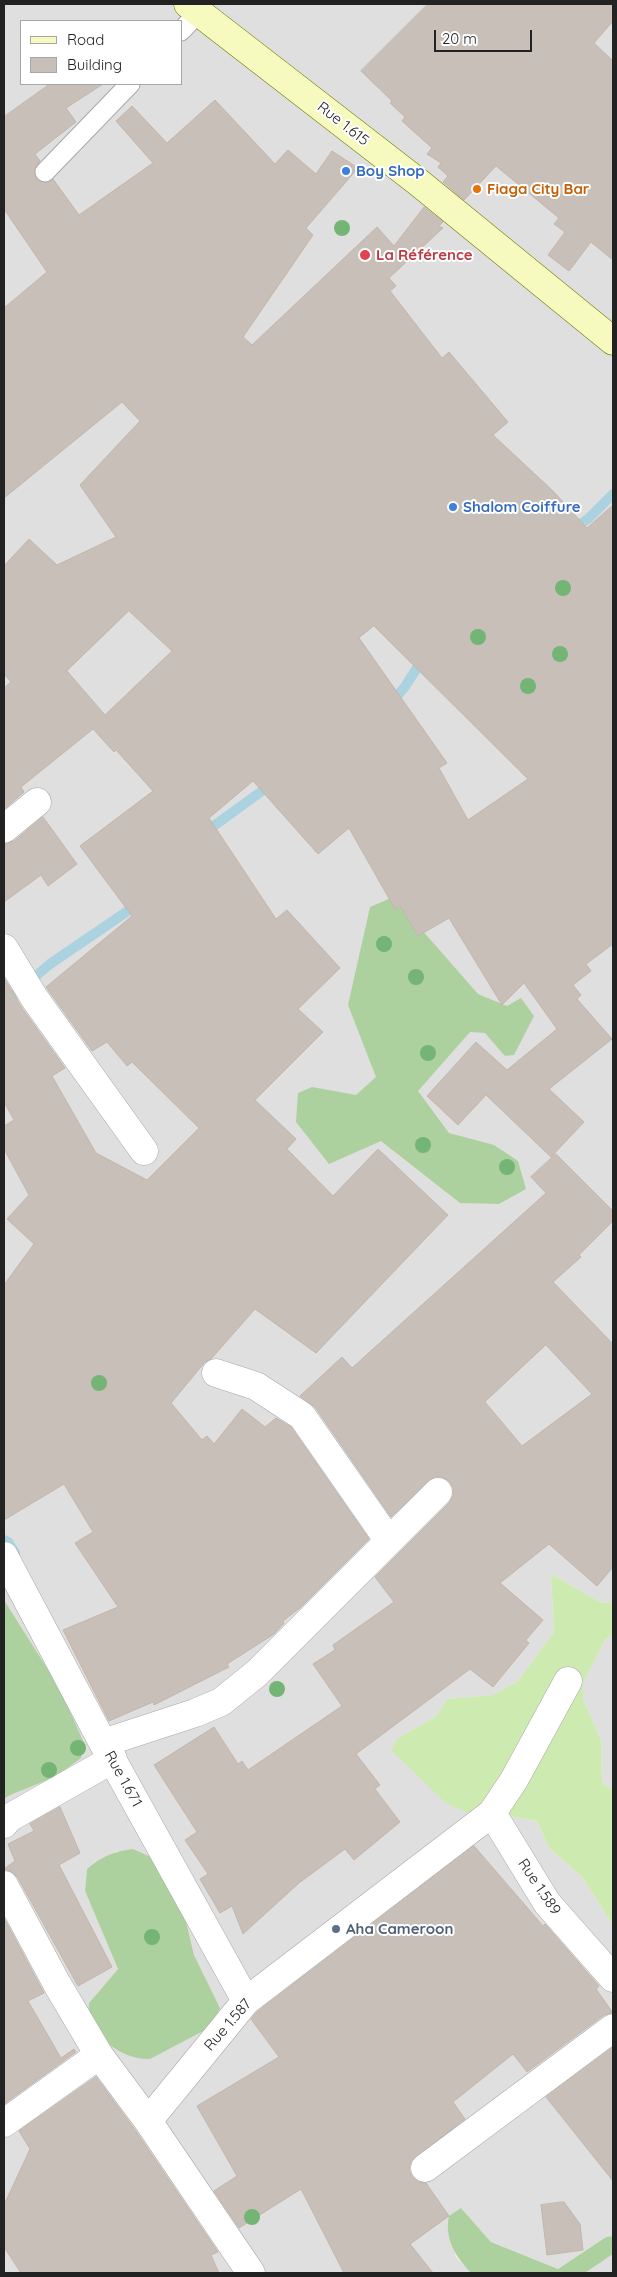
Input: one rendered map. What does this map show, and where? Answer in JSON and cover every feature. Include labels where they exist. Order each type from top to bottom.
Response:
[{"type":"street","name":"Rue 1.615","points":[[194,13],[418,182],[613,342]]},
{"type":"street","points":[[4,829],[38,802]]},
{"type":"street","points":[[4,948],[35,999],[144,1151]]},
{"type":"street","points":[[216,1373],[256,1386],[302,1416],[389,1541]]},
{"type":"street","points":[[4,1824],[9,1818],[108,1751],[221,1702],[257,1672],[438,1492]]},
{"type":"street","name":"Rue 1.671","points":[[4,1556],[108,1751],[246,2001]]},
{"type":"street","name":"Rue 1.587","points":[[148,2121],[246,2001],[492,1813],[514,1780],[568,1681]]},
{"type":"street","name":"Rue 1.589","points":[[492,1813],[547,1903],[613,1978]]},
{"type":"street","points":[[4,1885],[56,1984],[99,2055],[148,2121],[251,2273]]},
{"type":"street","points":[[424,2168],[613,2028]]},
{"type":"street","points":[[4,2122],[99,2055]]},
{"type":"lane","points":[[45,172],[129,85]]},
{"type":"shaded area","points":[[4,4],[613,4],[613,1602],[602,1603],[551,1574],[554,1632],[518,1681],[493,1695],[447,1699],[437,1716],[398,1738],[492,1813],[537,1821],[549,1848],[582,1877],[613,1925],[613,2236],[606,2237],[558,2269],[491,2242],[461,2208],[455,2256],[471,2273],[4,2273],[4,1799],[10,1795],[59,1687],[4,1600]],"holes":[[[118,1851],[183,1909],[194,1955],[220,2008],[89,2003],[118,1969],[85,1891],[87,1869],[96,1861]]]},
{"type":"shaded area","points":[[613,1634],[613,1790],[602,1783],[601,1740],[583,1699],[583,1683],[605,1640]]},
{"type":"shaded area","points":[[613,2254],[613,2273],[585,2273]]},
{"type":"green space","points":[[393,897],[478,994],[507,1006],[521,998],[534,1016],[514,1055],[505,1056],[485,1033],[470,1032],[418,1091],[449,1133],[494,1145],[518,1161],[526,1189],[499,1204],[460,1203],[381,1141],[329,1164],[296,1122],[298,1093],[312,1087],[356,1095],[376,1077],[348,1005],[370,907]]},
{"type":"green space","points":[[551,1574],[602,1603],[613,1602],[613,1634],[605,1640],[583,1683],[583,1699],[601,1740],[602,1783],[613,1790],[613,1925],[582,1877],[549,1848],[537,1821],[492,1813],[476,1816],[447,1804],[391,1750],[398,1738],[437,1716],[447,1699],[493,1695],[518,1681],[554,1632]]},
{"type":"green space","points":[[4,1600],[59,1687],[84,1743],[81,1758],[55,1777],[4,1799]]},
{"type":"green space","points":[[133,1849],[153,1858],[183,1909],[194,1955],[220,2008],[209,2028],[150,2059],[132,2057],[123,2053],[108,2044],[88,2026],[89,2003],[118,1969],[85,1891],[87,1869],[108,1855]]},
{"type":"green space","points":[[461,2208],[491,2242],[558,2269],[606,2237],[613,2236],[613,2254],[585,2273],[471,2273],[452,2247],[448,2232],[449,2216]]},
{"type":"building","points":[[428,4],[613,4],[613,21],[594,43],[613,61],[613,260],[591,242],[569,271],[548,255],[565,232],[554,224],[559,218],[496,166],[464,200],[443,182],[448,176],[438,167],[441,163],[427,154],[432,148],[402,121],[405,117],[390,103],[392,101],[361,71]]},
{"type":"building","points":[[49,85],[101,85],[66,108],[76,122],[35,154],[40,161],[34,170],[37,180],[43,183],[53,179],[79,215],[153,163],[116,121],[132,106],[167,143],[215,100],[275,164],[288,150],[316,174],[332,151],[358,168],[306,228],[313,235],[243,337],[252,345],[377,227],[394,246],[424,207],[443,222],[439,226],[443,228],[389,278],[396,286],[390,291],[442,358],[449,352],[508,422],[493,435],[553,491],[587,528],[613,505],[613,944],[586,964],[591,971],[573,985],[581,995],[577,999],[612,1039],[549,1089],[584,1122],[551,1157],[486,1095],[458,1125],[427,1096],[476,1042],[507,1070],[557,1029],[524,983],[502,1005],[449,918],[418,936],[400,906],[395,909],[349,828],[318,854],[253,781],[209,818],[276,919],[287,910],[340,968],[298,1009],[323,1032],[255,1100],[296,1139],[287,1149],[333,1196],[378,1149],[448,1215],[316,1353],[255,1309],[211,1359],[205,1362],[171,1403],[202,1440],[207,1436],[214,1444],[242,1409],[265,1427],[276,1418],[291,1427],[369,1539],[301,1607],[283,1621],[284,1623],[274,1634],[227,1664],[229,1667],[154,1705],[153,1702],[109,1721],[63,1630],[118,1607],[75,1543],[93,1532],[64,1484],[4,1520],[4,1285],[34,1244],[7,1219],[29,1195],[4,1149],[4,1126],[14,1120],[4,1102],[4,978],[22,1008],[65,1068],[52,1076],[96,1153],[147,1180],[199,1128],[132,1062],[127,1066],[107,1042],[92,1051],[46,987],[132,916],[80,846],[153,791],[116,750],[114,752],[93,729],[21,787],[24,792],[4,809],[4,688],[11,682],[4,674],[4,566],[29,539],[57,565],[116,537],[80,485],[140,421],[122,402],[4,498],[4,308],[47,272],[4,209],[4,117]],"holes":[[[129,611],[172,651],[105,715],[67,671]],[[374,626],[528,779],[468,820],[439,768],[447,763],[359,638]]]},
{"type":"building","points":[[43,817],[77,864],[48,886],[41,875],[4,902],[4,844],[14,841]]},
{"type":"building","points":[[556,1154],[613,1211],[613,1221],[579,1255],[581,1257],[553,1282],[613,1344],[613,1567],[597,1586],[549,1544],[500,1583],[543,1620],[526,1640],[529,1643],[493,1687],[470,1669],[356,1754],[380,1785],[375,1789],[400,1822],[354,1860],[345,1849],[299,1883],[243,1934],[232,1906],[220,1913],[200,1879],[208,1874],[185,1840],[197,1832],[154,1765],[214,1727],[238,1764],[242,1761],[248,1770],[342,1706],[313,1664],[335,1650],[333,1645],[394,1602],[375,1577],[449,1503],[453,1496],[453,1488],[449,1481],[442,1477],[434,1477],[391,1517],[315,1407],[300,1396],[342,1357],[352,1368],[546,1193],[531,1177]],"holes":[[[546,1345],[592,1394],[522,1446],[485,1402]]]},
{"type":"building","points":[[60,1807],[80,1853],[59,1865],[112,1967],[78,1986],[18,1878],[12,1872],[4,1869],[15,1861],[8,1844],[34,1831],[30,1824]]},
{"type":"building","points":[[474,1846],[543,1926],[545,1924],[599,1986],[596,1989],[613,2013],[604,2015],[527,2072],[513,2054],[453,2102],[465,2119],[411,2161],[409,2169],[412,2177],[418,2182],[426,2183],[449,2216],[410,2244],[433,2273],[344,2273],[301,2189],[239,2228],[214,2191],[237,2176],[197,2106],[279,2057],[251,2019],[257,2012]]},
{"type":"building","points":[[4,1918],[44,1993],[28,2001],[61,2058],[74,2049],[76,2052],[4,2104]]},
{"type":"building","points":[[613,2047],[613,2181],[546,2097]]},
{"type":"building","points":[[96,2077],[135,2130],[218,2252],[211,2255],[219,2273],[21,2273],[4,2247],[4,2205],[30,2149],[19,2131]]},
{"type":"building","points":[[564,2202],[580,2224],[583,2250],[547,2255],[541,2205]]},
{"type":"waterway","points":[[571,531],[589,518],[613,494]]},
{"type":"waterway","points":[[390,704],[404,688],[424,657]]},
{"type":"waterway","points":[[204,833],[273,783]]},
{"type":"waterway","points":[[4,1003],[50,964],[138,904]]},
{"type":"waterway","points":[[4,1540],[8,1542],[15,1553]]},
{"type":"place","name":"Boy Shop","points":[[346,171]]},
{"type":"place","name":"Fiaga City Bar","points":[[477,189]]},
{"type":"place","name":"La Référence","points":[[365,255]]},
{"type":"place","name":"Shalom Coiffure","points":[[453,507]]},
{"type":"place","name":"Aha Cameroon","points":[[336,1929]]}]
